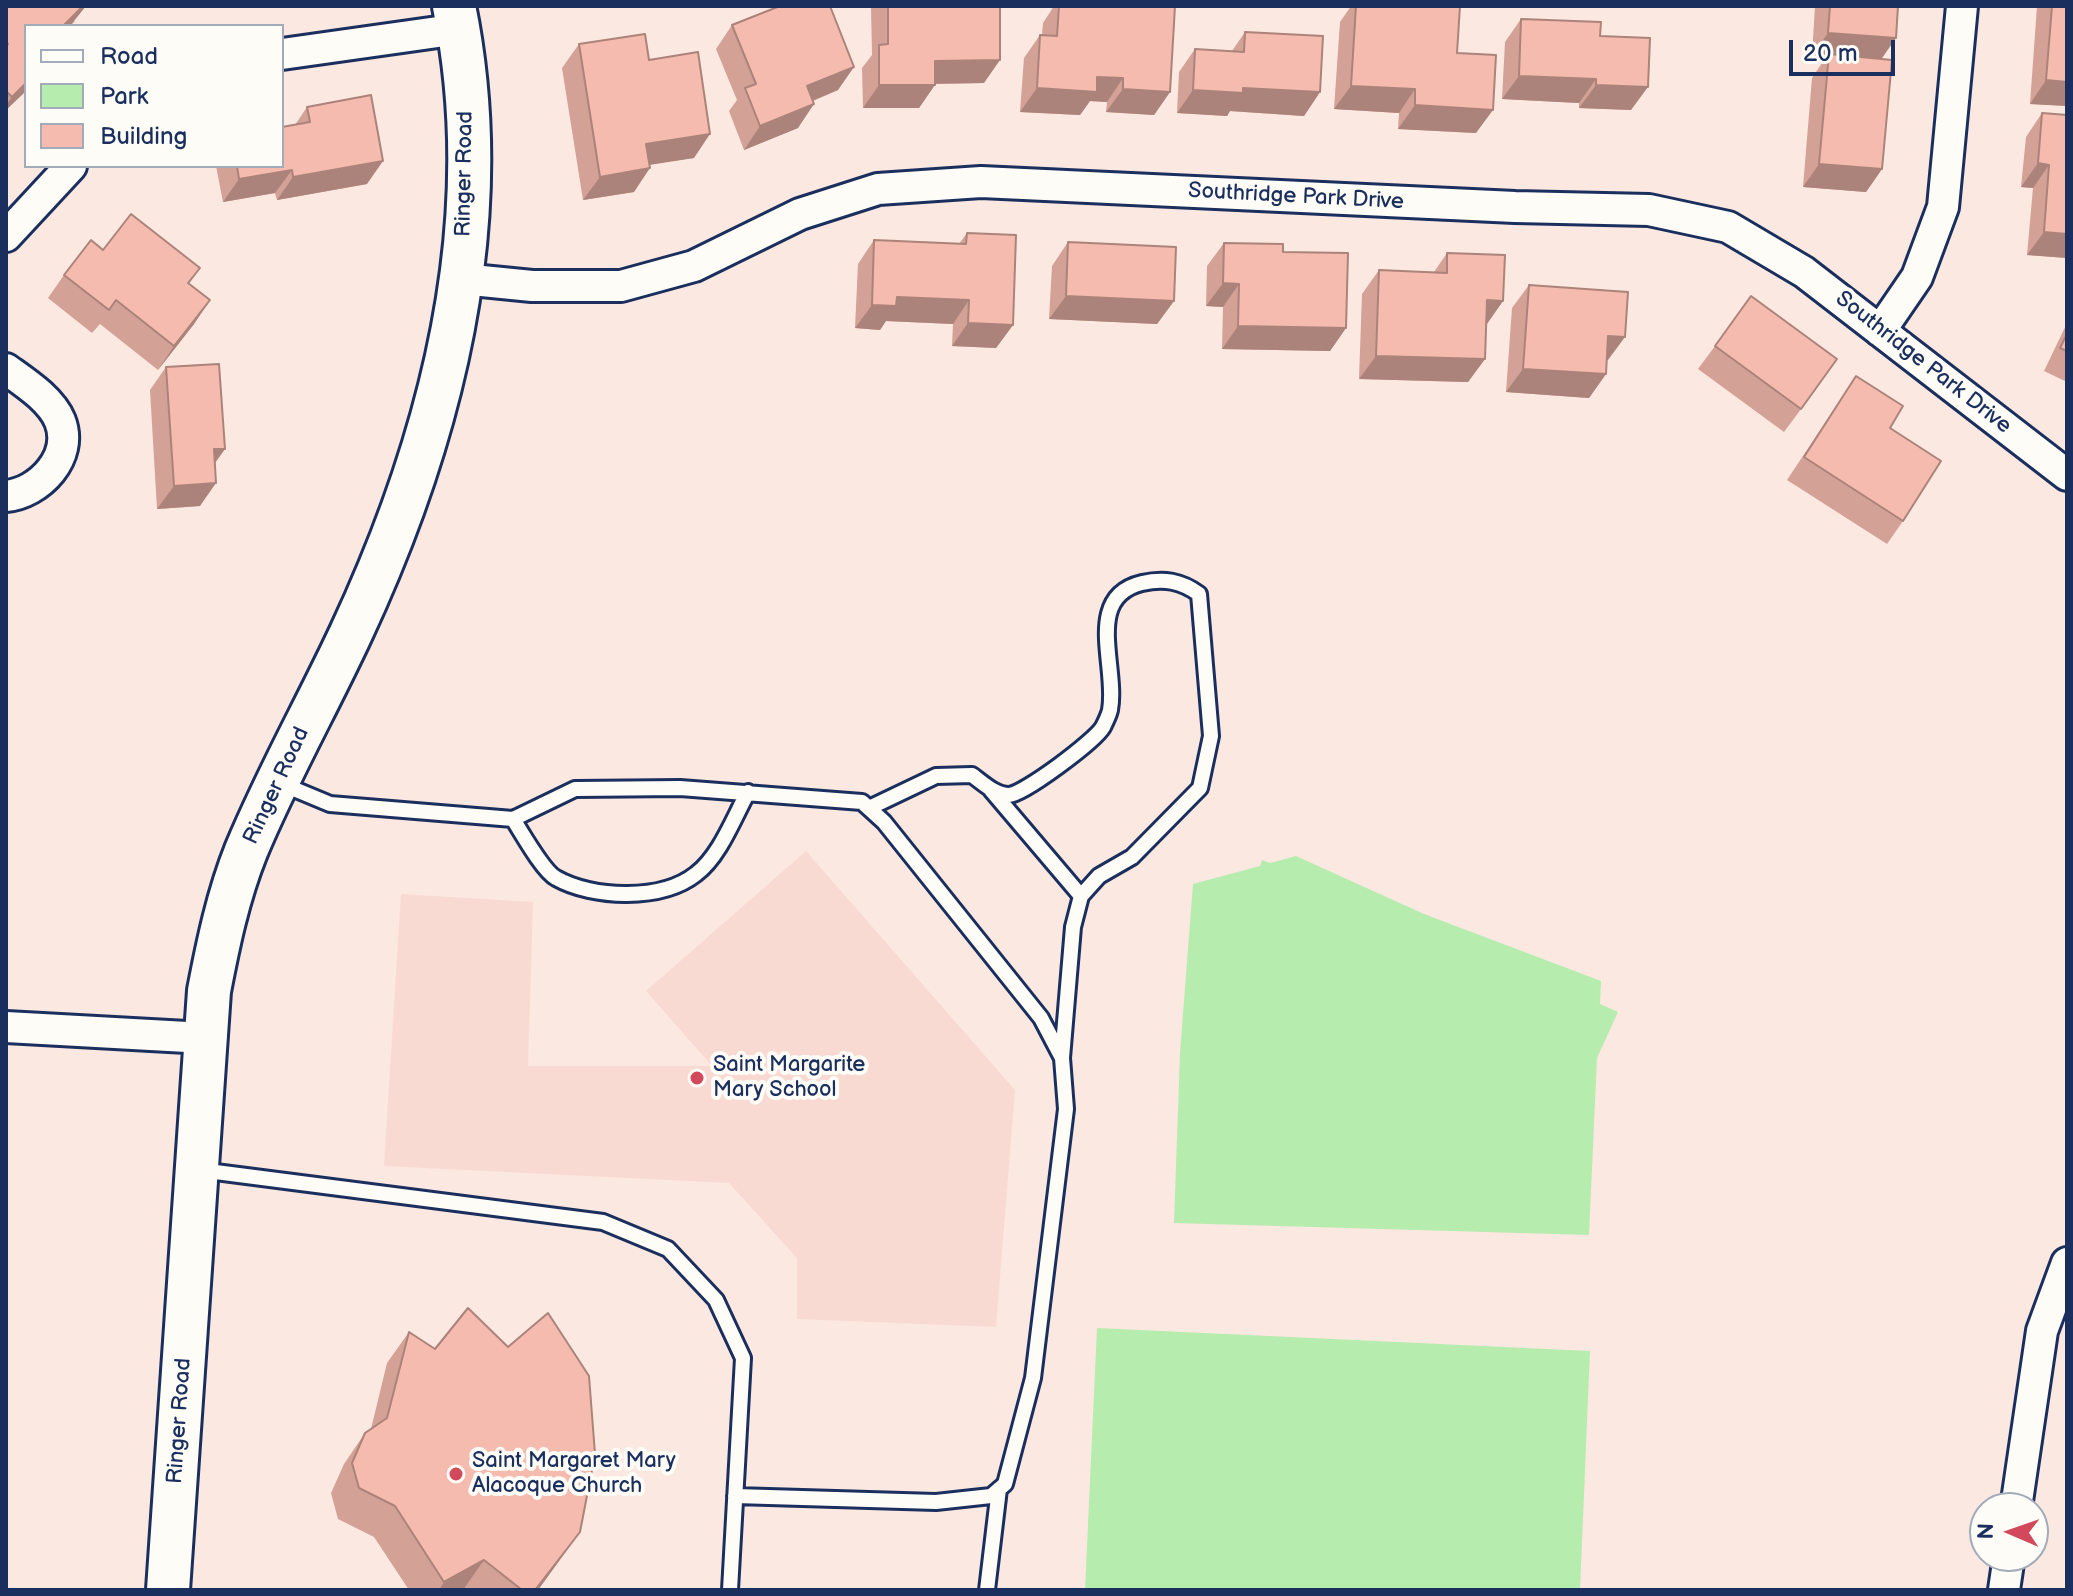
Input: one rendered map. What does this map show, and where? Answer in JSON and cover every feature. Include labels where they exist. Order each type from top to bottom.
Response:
[{"type":"street","points":[[1880,331],[1917,277],[1943,207],[1962,6]]},
{"type":"street","points":[[284,54],[456,18]]},
{"type":"street","name":"Ringer Road","points":[[168,1590],[209,991],[233,889],[278,782],[351,633],[399,522],[449,361],[462,279],[467,107],[456,18]]},
{"type":"street","points":[[6,236],[69,168]]},
{"type":"street","name":"Southridge Park Drive","points":[[462,279],[532,286],[621,286],[694,266],[800,214],[878,189],[981,182],[1501,207],[1649,210],[1728,227],[1804,272],[2067,475]]},
{"type":"street","points":[[6,369],[34,389],[60,421],[61,441],[55,466],[41,482],[26,493],[6,496]]},
{"type":"street","points":[[6,1027],[205,1038]]},
{"type":"street","points":[[2018,1492],[2042,1331],[2067,1263]]},
{"type":"lane","points":[[735,1496],[971,1501],[991,1496],[1005,1484],[1033,1378],[1066,1109],[1062,1058],[1073,927],[1081,896],[1099,876],[1132,857],[1200,788],[1211,736],[1199,594],[1184,583],[1155,580],[1123,587],[1114,597],[1108,614],[1110,710],[1102,729],[1026,790],[1010,795],[991,790]]},
{"type":"lane","points":[[869,808],[936,776],[972,775],[991,790],[1081,896]]},
{"type":"lane","points":[[278,782],[330,804],[513,819],[575,789],[680,788],[862,802],[1041,1018],[1062,1058]]},
{"type":"lane","points":[[513,819],[554,878],[594,891],[644,892],[675,888],[699,872],[748,792]]},
{"type":"lane","points":[[196,1170],[603,1222],[668,1249],[716,1300],[743,1358],[730,1590]]},
{"type":"lane","points":[[987,1590],[999,1489]]},
{"type":"shaded area","name":"Saint Margarite Mary School","points":[[806,851],[1015,1090],[996,1327],[797,1319],[797,1258],[729,1183],[384,1166],[401,894],[533,902],[528,1066],[712,1066],[646,991]]},
{"type":"green space","points":[[1296,856],[1424,914],[1601,981],[1600,1004],[1618,1012],[1597,1058],[1589,1235],[1174,1223],[1180,1053],[1193,884],[1260,866],[1262,860],[1270,863]]},
{"type":"green space","points":[[1097,1328],[1590,1351],[1580,1590],[1085,1590]]},
{"type":"building","points":[[6,6],[83,6],[65,24],[24,24],[24,85],[12,97],[6,91]]},
{"type":"building","points":[[780,6],[830,6],[854,67],[807,86],[814,104],[760,126],[745,88],[756,84],[732,25]]},
{"type":"building","points":[[888,6],[1000,6],[1000,60],[935,61],[935,85],[879,85],[879,45],[888,44]]},
{"type":"building","points":[[1059,6],[1175,6],[1170,92],[1123,89],[1123,78],[1097,77],[1097,92],[1037,88],[1040,35],[1057,36]]},
{"type":"building","points":[[1356,6],[1460,6],[1457,53],[1496,55],[1493,110],[1415,105],[1415,89],[1351,86]]},
{"type":"building","points":[[1830,6],[1898,6],[1896,38],[1828,33]]},
{"type":"building","points":[[2052,6],[2067,6],[2067,82],[2046,80]]},
{"type":"building","points":[[1521,19],[1601,22],[1600,36],[1650,38],[1648,87],[1596,85],[1596,79],[1519,76]]},
{"type":"building","points":[[1245,32],[1323,36],[1320,92],[1243,88],[1243,93],[1193,90],[1195,49],[1244,52]]},
{"type":"building","points":[[645,34],[649,60],[698,52],[710,134],[646,144],[650,168],[600,177],[579,44]]},
{"type":"building","points":[[1829,54],[1892,60],[1882,169],[1819,164]]},
{"type":"building","points":[[371,95],[383,161],[293,177],[292,170],[239,179],[237,168],[284,168],[284,127],[310,122],[307,107]]},
{"type":"building","points":[[2042,113],[2067,115],[2067,234],[2044,232],[2049,165],[2038,163]]},
{"type":"building","points":[[131,214],[200,268],[188,283],[210,300],[174,346],[116,300],[109,310],[64,275],[91,240],[103,250]]},
{"type":"building","points":[[967,233],[1016,235],[1013,325],[968,323],[969,300],[897,297],[896,306],[872,305],[874,240],[966,244]]},
{"type":"building","points":[[1068,242],[1176,247],[1174,301],[1066,296]]},
{"type":"building","points":[[1224,243],[1283,244],[1283,252],[1348,253],[1346,328],[1238,326],[1239,284],[1223,283]]},
{"type":"building","points":[[1447,253],[1505,255],[1503,301],[1487,300],[1485,359],[1376,356],[1379,270],[1447,273]]},
{"type":"building","points":[[1529,285],[1628,292],[1625,337],[1608,336],[1606,374],[1523,369]]},
{"type":"building","points":[[1751,296],[1837,359],[1801,409],[1715,346]]},
{"type":"building","points":[[2067,334],[2067,351],[2060,348]]},
{"type":"building","points":[[219,364],[225,449],[214,449],[216,483],[174,486],[166,367]]},
{"type":"building","points":[[1856,376],[1903,406],[1890,428],[1941,461],[1903,521],[1804,457]]},
{"type":"building","name":"Saint Margaret Mary Alacoque Church","points":[[468,1308],[508,1347],[548,1313],[589,1376],[595,1454],[580,1532],[535,1590],[522,1590],[484,1560],[444,1582],[395,1506],[359,1488],[352,1463],[365,1433],[387,1418],[409,1332],[435,1349]]},
{"type":"place","name":"Saint Margarite Mary School","points":[[697,1078]]},
{"type":"place","name":"Saint Margaret Mary Alacoque Church","points":[[456,1474]]}]
